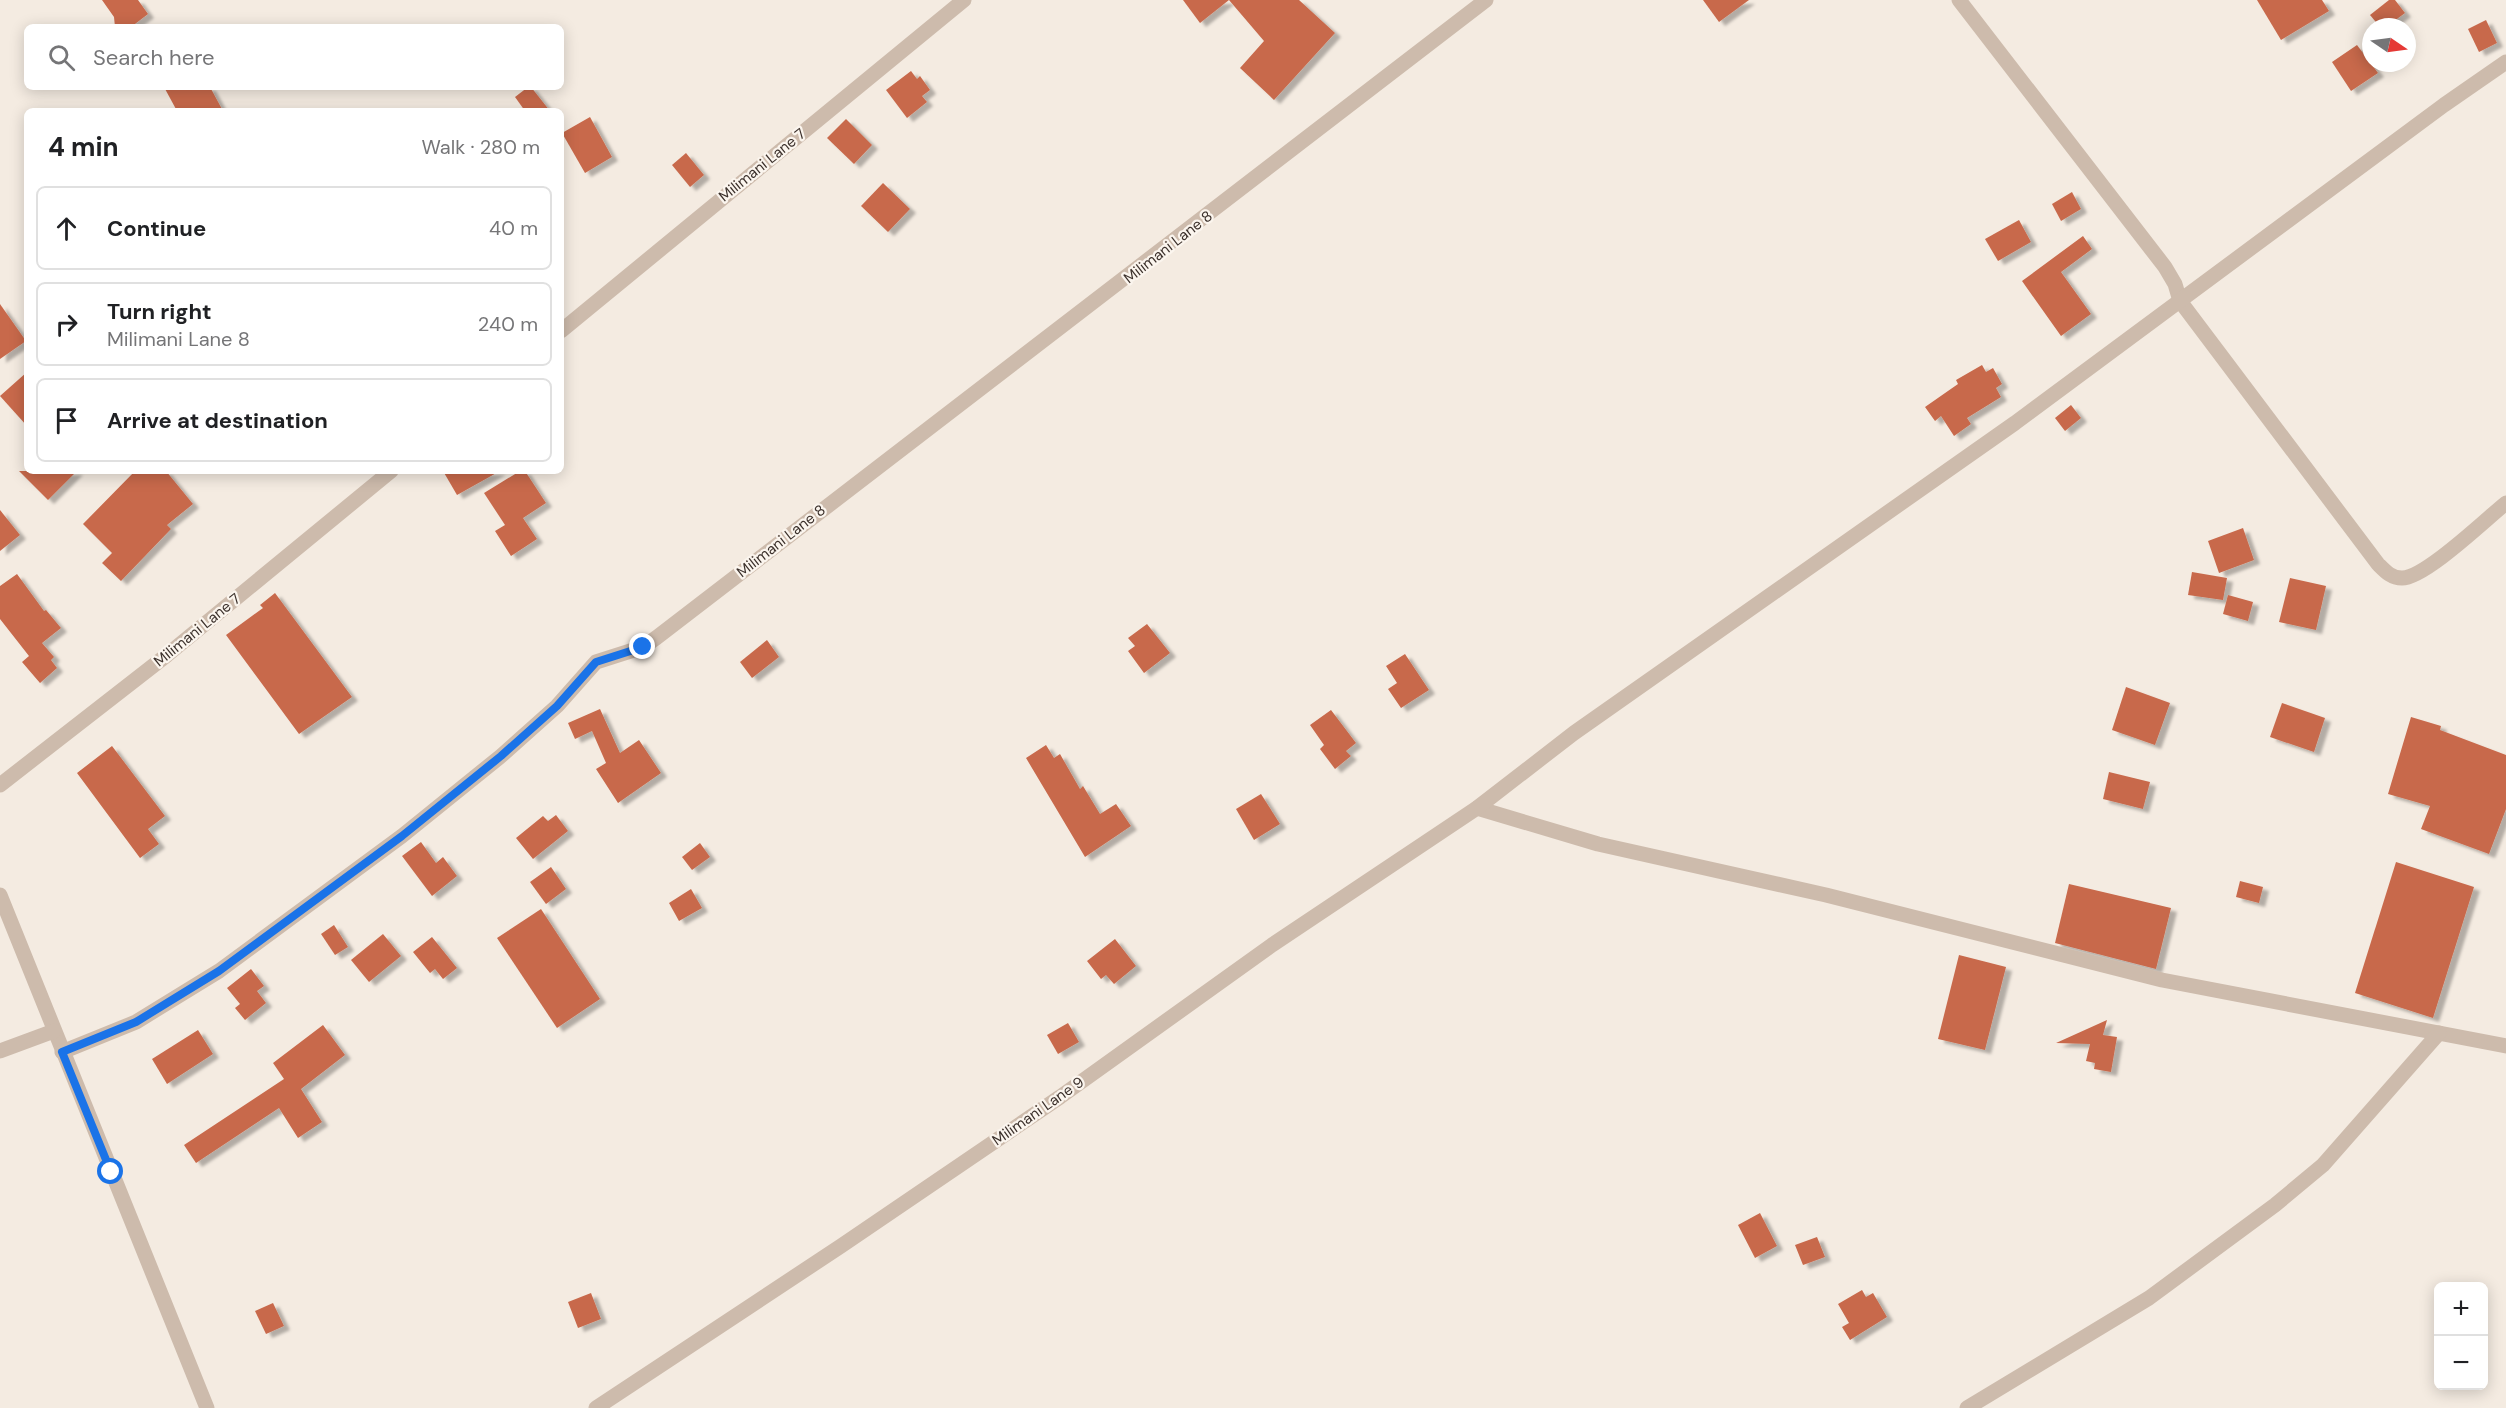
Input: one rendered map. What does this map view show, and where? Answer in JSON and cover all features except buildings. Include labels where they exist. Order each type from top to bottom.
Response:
[{"type":"street","name":"Milimani Lane 7","points":[[564,329],[964,0]]},
{"type":"street","name":"Milimani Lane 8","points":[[62,1052],[136,1022],[219,971],[304,909],[402,836],[501,756],[557,706],[596,662],[643,647],[656,638],[1486,0]]},
{"type":"street","points":[[1959,0],[2165,267],[2175,284],[2180,301],[2378,564],[2389,574],[2402,578],[2423,571],[2506,503]]},
{"type":"street","name":"Milimani Lane 9","points":[[596,1408],[870,1227],[1060,1097],[1272,945],[1477,808],[1574,733],[2015,423],[2506,62]]},
{"type":"street","name":"Milimani Lane 7","points":[[0,785],[167,655],[387,474]]},
{"type":"street","points":[[1477,808],[1598,844],[1826,895],[2162,980],[2506,1046]]},
{"type":"street","points":[[0,895],[207,1408]]},
{"type":"street","points":[[0,1051],[54,1031]]},
{"type":"street","points":[[1967,1408],[2149,1298],[2275,1205],[2322,1165],[2439,1033]]},
{"type":"route","points":[[111,1172],[62,1052],[136,1022],[219,971],[402,836],[501,756],[557,706],[596,662],[643,647]]}]
